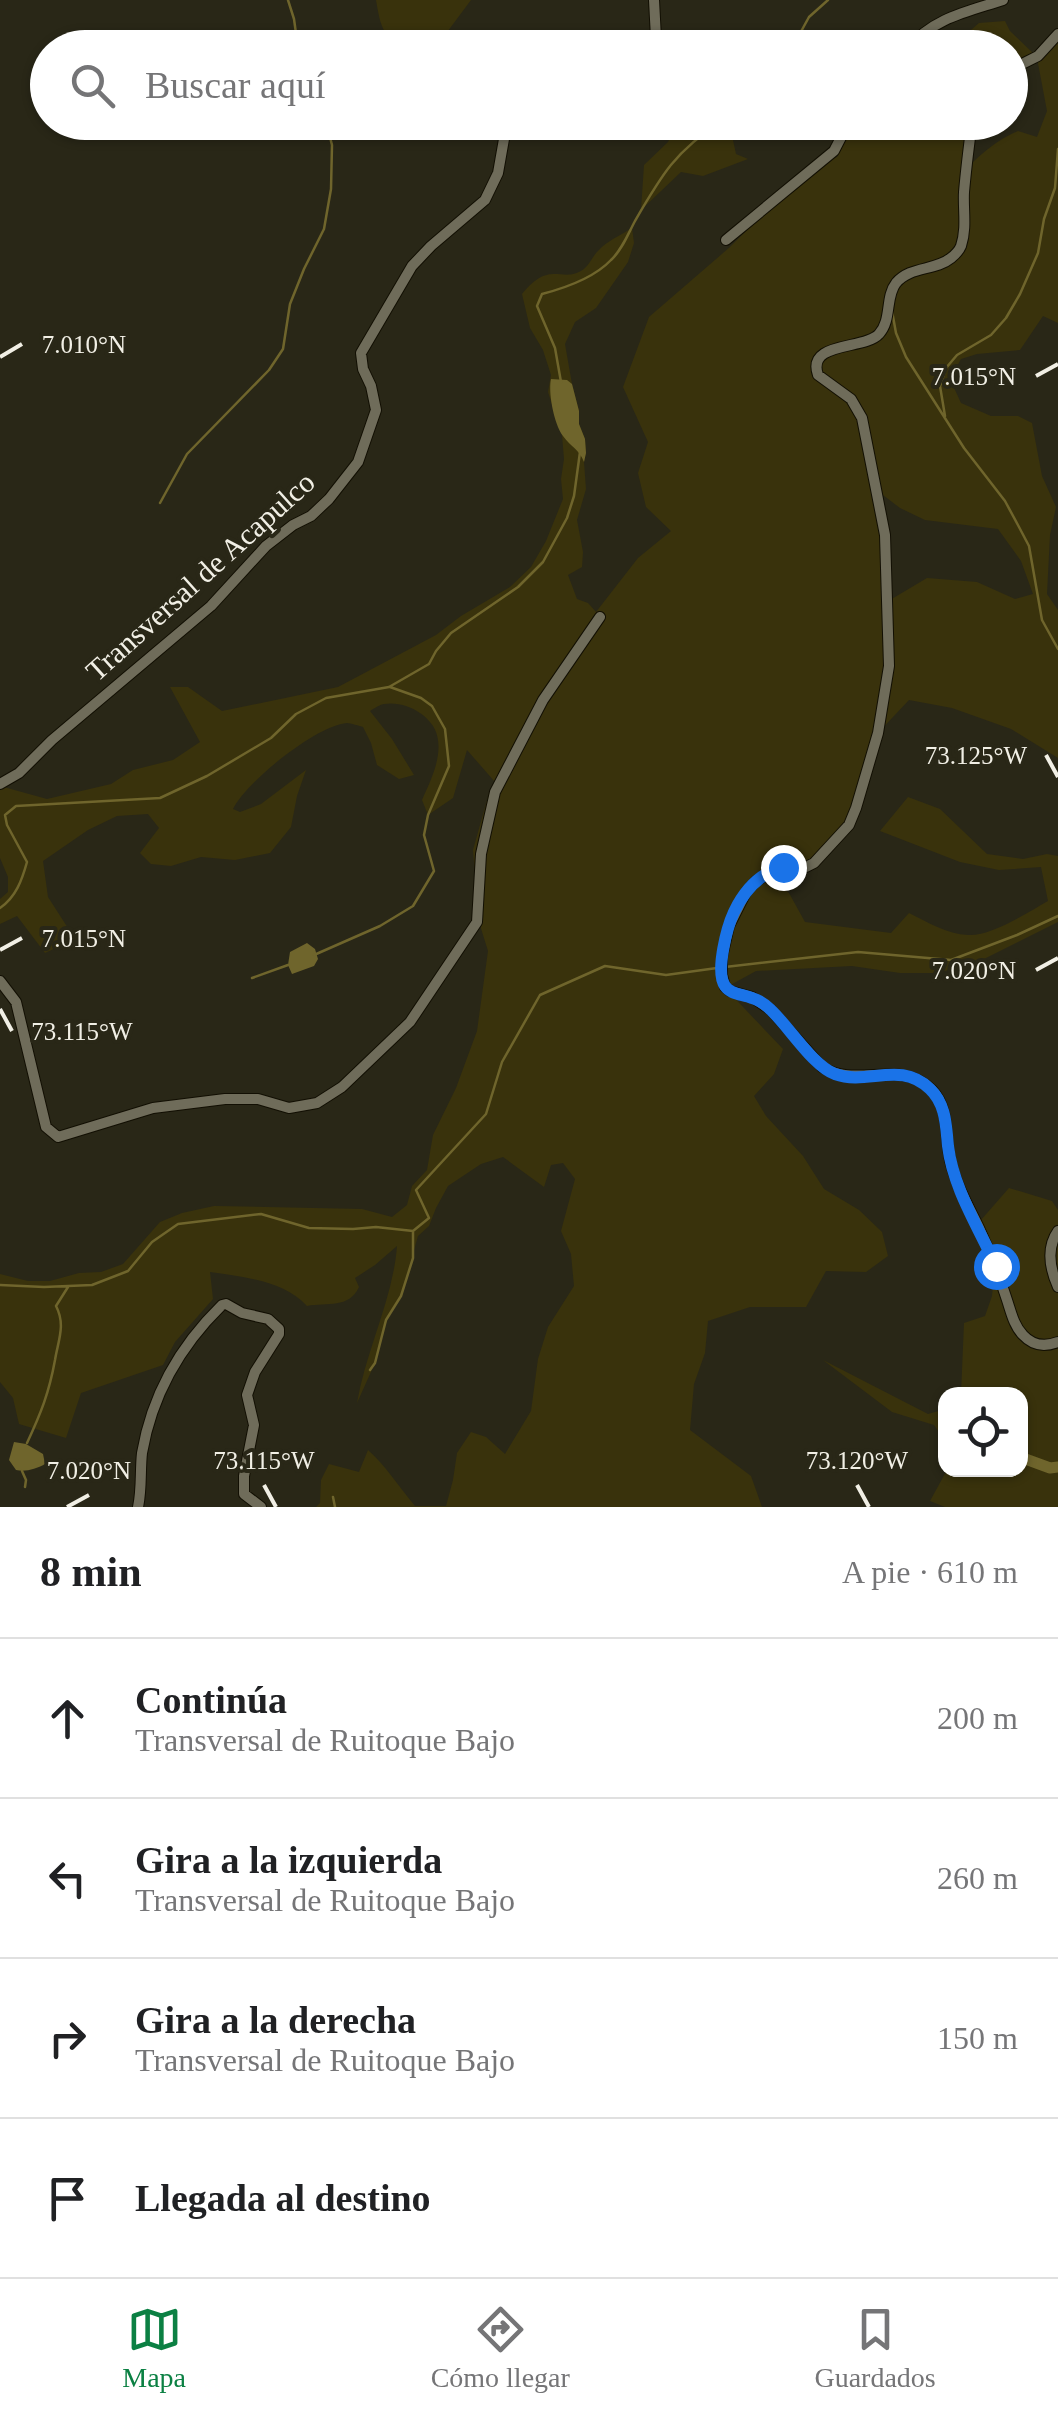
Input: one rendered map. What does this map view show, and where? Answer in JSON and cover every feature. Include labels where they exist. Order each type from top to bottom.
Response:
[{"type":"street","points":[[654,0],[656,30]]},
{"type":"street","points":[[927,30],[946,19],[1004,0]]},
{"type":"street","points":[[1028,61],[1058,34]]},
{"type":"street","name":"Transversal de Acapulco","points":[[0,784],[19,772],[211,606],[266,546],[330,499],[358,462],[376,410],[361,353],[412,266],[485,200],[498,173],[503,140]]},
{"type":"street","points":[[726,240],[834,152],[840,140]]},
{"type":"street","points":[[970,140],[960,248],[947,261],[899,280],[893,287],[886,322],[878,336],[828,351],[815,365],[818,375],[858,407],[865,430],[885,535],[889,666],[878,732],[849,824],[814,863],[776,869],[746,892],[729,926],[722,975],[730,991],[771,1010],[831,1073],[850,1077],[900,1074],[932,1090],[944,1113],[951,1164],[960,1190],[996,1266],[1018,1330],[1033,1343],[1058,1342]]},
{"type":"street","points":[[0,981],[16,1002],[46,1127],[58,1137],[153,1108],[258,1099],[289,1108],[317,1103],[342,1087],[410,1022],[477,922],[481,854],[495,792],[543,700],[600,617]]},
{"type":"street","points":[[1058,1232],[1050,1249],[1058,1288]]},
{"type":"street","points":[[138,1507],[148,1430],[170,1369],[197,1330],[226,1304],[268,1319],[279,1329],[247,1395],[254,1425],[244,1494],[261,1507]]},
{"type":"shaded area","points":[[376,0],[471,0],[449,30],[384,30]]},
{"type":"shaded area","points":[[1005,21],[1010,30],[971,30],[979,23]]},
{"type":"shaded area","points":[[1058,34],[1058,323],[1043,316],[1020,350],[961,359],[950,379],[961,403],[991,416],[1018,416],[1032,423],[1042,476],[1056,507],[1050,535],[1047,594],[1058,610],[1058,758],[1011,729],[952,708],[909,700],[877,734],[856,808],[814,863],[766,874],[789,893],[805,922],[891,933],[909,913],[952,932],[977,935],[1048,901],[1041,867],[999,870],[960,862],[880,831],[908,797],[940,809],[987,854],[1023,859],[1058,856],[1058,922],[982,960],[938,973],[900,973],[852,966],[756,971],[725,988],[783,1049],[774,1074],[754,1096],[766,1116],[803,1156],[824,1189],[859,1210],[882,1232],[888,1256],[866,1272],[826,1271],[806,1307],[750,1307],[708,1321],[705,1353],[694,1384],[690,1430],[751,1476],[762,1507],[316,1507],[320,1503],[321,1480],[329,1464],[359,1472],[368,1450],[415,1506],[446,1506],[457,1453],[471,1432],[486,1437],[505,1454],[531,1411],[538,1359],[548,1327],[574,1286],[571,1254],[561,1231],[575,1179],[563,1163],[551,1165],[544,1187],[503,1157],[481,1164],[448,1186],[429,1226],[418,1236],[401,1296],[387,1320],[375,1363],[357,1403],[397,1246],[355,1278],[359,1287],[355,1294],[337,1303],[307,1306],[275,1285],[210,1272],[213,1299],[175,1342],[163,1365],[81,1393],[66,1438],[19,1424],[13,1398],[0,1382],[0,1274],[28,1281],[50,1281],[101,1272],[123,1264],[160,1222],[214,1206],[362,1209],[392,1217],[407,1205],[412,1186],[427,1170],[433,1135],[477,1031],[488,951],[479,922],[473,850],[495,782],[467,750],[453,798],[428,815],[422,800],[436,763],[436,732],[426,717],[410,708],[393,703],[381,705],[370,711],[414,775],[399,779],[377,765],[363,727],[347,723],[301,744],[252,784],[233,809],[240,812],[261,804],[306,770],[291,827],[270,853],[235,860],[201,857],[171,866],[151,864],[140,853],[159,828],[148,814],[117,816],[88,830],[43,861],[48,897],[75,939],[45,953],[17,916],[0,924],[0,899],[8,892],[8,877],[0,858],[0,786],[47,799],[111,784],[133,770],[173,760],[200,742],[170,687],[188,687],[222,711],[338,687],[436,635],[510,587],[531,567],[563,499],[562,435],[548,392],[551,375],[530,328],[522,294],[541,277],[569,275],[584,269],[602,247],[632,228],[634,243],[628,262],[596,308],[575,322],[565,344],[586,453],[586,489],[577,520],[582,567],[568,575],[577,599],[596,612],[638,558],[671,531],[646,507],[638,473],[648,442],[623,387],[649,317],[730,247],[814,163],[837,157],[843,140],[970,140],[967,168],[1000,140],[1028,140],[1028,134],[1037,137],[1047,111],[1037,58],[1028,62],[1028,48],[1037,57]],"holes":[[[875,489],[925,520],[998,529],[1021,561],[1033,594],[1015,599],[977,582],[927,578],[885,603],[884,536]]]},
{"type":"shaded area","points":[[733,140],[736,154],[748,159],[703,176],[681,172],[641,210],[644,165],[668,142]]},
{"type":"shaded area","points":[[551,379],[572,384],[585,439],[584,462],[557,424]]},
{"type":"shaded area","points":[[307,943],[315,949],[318,959],[314,966],[292,974],[288,965],[290,952]]},
{"type":"shaded area","points":[[1009,1188],[1052,1201],[1058,1210],[1058,1507],[945,1507],[930,1501],[943,1477],[1028,1477],[1028,1387],[961,1387],[964,1323],[985,1316],[992,1296],[995,1267],[978,1229],[981,1220]]},
{"type":"shaded area","points":[[823,1360],[928,1414],[938,1411],[938,1431],[934,1425],[892,1412]]},
{"type":"shaded area","points":[[14,1442],[43,1454],[45,1464],[31,1470],[16,1470],[9,1460]]},
{"type":"waterway","points":[[288,0],[296,30]]},
{"type":"waterway","points":[[802,30],[809,17],[828,0]]},
{"type":"waterway","points":[[160,503],[187,454],[269,370],[283,349],[290,304],[324,229],[331,189],[331,140]]},
{"type":"waterway","points":[[561,382],[555,348],[537,306],[542,294],[588,277],[611,260],[662,177],[696,140]]},
{"type":"waterway","points":[[945,416],[940,386],[946,368],[957,355],[991,335],[1006,318],[1038,253],[1055,188],[1058,149]]},
{"type":"waterway","points":[[892,311],[906,357],[964,448],[1005,501],[1029,546],[1042,620],[1058,649]]},
{"type":"waterway","points":[[0,908],[18,888],[27,862],[5,815],[16,806],[160,798],[271,738],[296,714],[326,698],[389,687],[429,664],[451,633],[518,587],[543,562],[567,518],[580,452]]},
{"type":"waterway","points":[[314,955],[380,926],[413,906],[434,871],[424,835],[428,815],[449,766],[445,729],[432,706],[390,687]]},
{"type":"waterway","points":[[725,967],[858,952],[951,960],[1058,916]]},
{"type":"waterway","points":[[252,978],[288,965]]},
{"type":"waterway","points":[[0,1285],[92,1285],[128,1271],[152,1242],[178,1224],[261,1214],[309,1228],[413,1231],[429,1218],[416,1190],[486,1114],[502,1062],[540,995],[605,966],[666,975],[717,968]]},
{"type":"waterway","points":[[370,1370],[413,1258],[413,1232]]},
{"type":"waterway","points":[[27,1443],[50,1383],[60,1333],[56,1306],[68,1287]]},
{"type":"waterway","points":[[1028,1460],[1058,1467]]},
{"type":"waterway","points":[[22,1471],[25,1487]]},
{"type":"waterway","points":[[333,1497],[335,1507]]},
{"type":"route","points":[[783,867],[756,881],[735,910],[722,957],[725,986],[771,1010],[831,1073],[850,1077],[900,1074],[932,1090],[944,1113],[951,1164],[960,1190],[996,1266]]}]
